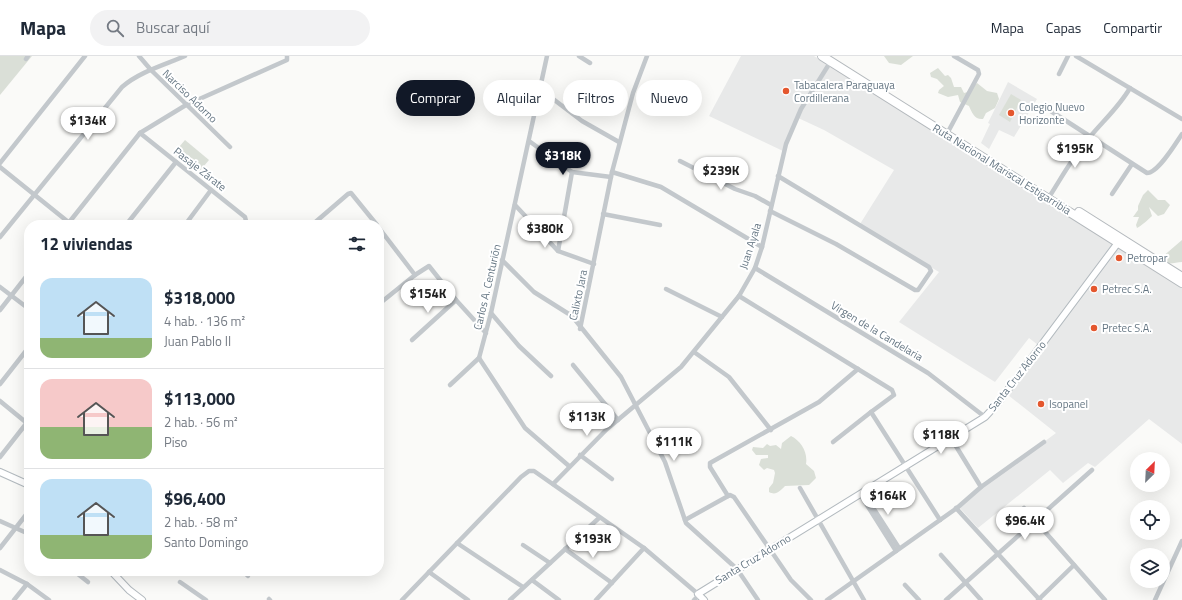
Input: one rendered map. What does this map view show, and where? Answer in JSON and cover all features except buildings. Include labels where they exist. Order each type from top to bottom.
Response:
[{"type":"highway","name":"Ruta Nacional Mariscal Estigarribia","points":[[822,56],[831,59],[949,130],[1051,194],[1182,283]]},
{"type":"highway","name":"Ruta Nacional Mariscal Estigarribia","points":[[831,59],[1119,241],[1182,277]]},
{"type":"street","points":[[0,163],[85,56]]},
{"type":"street","name":"Narciso Adorno","points":[[139,56],[151,70],[230,147]]},
{"type":"street","points":[[0,237],[122,87],[131,80],[151,70],[185,56]]},
{"type":"street","name":"Carlos A. Centurión","points":[[542,80],[547,56]]},
{"type":"street","points":[[580,56],[590,63]]},
{"type":"street","name":"Calixto Jara","points":[[580,329],[611,174],[633,93],[647,56]]},
{"type":"street","points":[[949,130],[979,74],[978,70],[954,56]]},
{"type":"street","points":[[1059,74],[1068,56]]},
{"type":"street","points":[[1076,56],[1182,119]]},
{"type":"street","points":[[73,220],[140,133],[186,105],[287,58]]},
{"type":"street","name":"Juan Ayala","points":[[553,484],[580,455],[618,420],[681,367],[739,296],[755,268],[762,247],[786,144],[801,109],[831,59]]},
{"type":"street","points":[[1051,194],[1071,160],[1121,104],[1130,88]]},
{"type":"street","points":[[555,100],[582,121],[619,142]]},
{"type":"street","points":[[1043,106],[1132,164],[1150,173],[1168,156],[1182,134]]},
{"type":"street","name":"Carlos A. Centurión","points":[[479,358],[491,314],[534,116]]},
{"type":"street","name":"Pasaje Zárate","points":[[140,133],[245,216],[245,220]]},
{"type":"street","points":[[529,141],[572,172],[611,174],[661,186],[762,247]]},
{"type":"street","points":[[680,161],[735,189],[755,196],[771,208],[915,290],[918,290],[931,271],[929,267],[778,176]]},
{"type":"street","points":[[130,220],[176,162]]},
{"type":"street","points":[[1112,194],[1132,164]]},
{"type":"street","points":[[0,167],[65,220]]},
{"type":"street","points":[[558,251],[572,172]]},
{"type":"street","points":[[188,220],[211,190]]},
{"type":"street","points":[[318,220],[351,193],[373,220]]},
{"type":"street","points":[[515,205],[558,251],[594,264]]},
{"type":"street","points":[[603,214],[660,225]]},
{"type":"street","points":[[384,235],[415,275]]},
{"type":"street","name":"Santa Cruz Adorno","points":[[700,596],[737,569],[771,550],[985,417],[998,403],[1119,241]]},
{"type":"street","points":[[502,260],[534,292],[572,316],[580,329],[621,377],[668,469],[688,527],[737,569],[758,600]]},
{"type":"street","points":[[384,300],[415,275],[429,266],[456,300],[486,333]]},
{"type":"street","name":"Virgen de la Candelaria","points":[[755,268],[928,373],[985,417]]},
{"type":"street","points":[[0,310],[24,279]]},
{"type":"street","points":[[0,287],[24,305]]},
{"type":"street","points":[[666,289],[722,317]]},
{"type":"street","points":[[739,296],[894,392],[894,395],[833,442]]},
{"type":"street","points":[[412,340],[456,300]]},
{"type":"street","points":[[491,314],[519,346],[551,376]]},
{"type":"street","points":[[694,352],[729,377],[771,430]]},
{"type":"street","points":[[0,384],[24,353]]},
{"type":"street","points":[[450,385],[479,358],[525,428],[569,466]]},
{"type":"street","points":[[573,365],[618,420]]},
{"type":"street","points":[[728,496],[710,467],[710,463],[819,402],[858,369]]},
{"type":"street","points":[[0,401],[24,419]]},
{"type":"street","points":[[871,412],[940,520]]},
{"type":"street","points":[[0,457],[24,427]]},
{"type":"street","points":[[951,438],[981,487]]},
{"type":"street","points":[[827,600],[940,520],[981,487],[1044,442]]},
{"type":"street","points":[[580,455],[612,479]]},
{"type":"street","points":[[946,600],[1036,522],[1092,470]]},
{"type":"street","points":[[402,600],[521,476],[529,471],[534,471],[599,518],[644,548],[700,596],[694,600]]},
{"type":"street","points":[[0,472],[24,483]]},
{"type":"street","points":[[800,488],[864,600]]},
{"type":"street","points":[[861,493],[897,550]]},
{"type":"street","points":[[685,520],[728,496],[734,496],[791,580],[811,600]]},
{"type":"street","points":[[956,508],[999,553],[1039,600],[1074,565]]},
{"type":"street","points":[[1024,508],[1105,600]]},
{"type":"street","points":[[0,548],[24,517]]},
{"type":"street","points":[[510,600],[599,518]]},
{"type":"street","points":[[0,521],[24,532]]},
{"type":"street","points":[[1155,600],[1182,541]]},
{"type":"street","points":[[457,543],[524,587]]},
{"type":"street","points":[[523,545],[550,563]]},
{"type":"street","points":[[596,600],[644,548]]},
{"type":"street","points":[[564,549],[612,582]]},
{"type":"street","points":[[942,555],[981,600]]},
{"type":"street","points":[[0,570],[27,584],[49,600]]},
{"type":"street","points":[[429,572],[468,600]]},
{"type":"street","points":[[80,576],[88,582]]},
{"type":"street","points":[[116,576],[129,590],[142,600]]},
{"type":"street","points":[[532,580],[559,600]]},
{"type":"street","points":[[180,582],[206,600]]},
{"type":"street","points":[[14,600],[27,584]]},
{"type":"street","points":[[905,585],[919,600]]},
{"type":"shaded area","points":[[0,56],[32,56],[0,95]]},
{"type":"shaded area","points":[[741,56],[814,56],[1182,286],[1182,444],[1149,419],[1095,467],[1088,463],[1063,483],[1050,470],[978,528],[958,506],[1056,433],[1008,395],[1042,348],[1029,338],[995,382],[899,322],[939,272],[860,224],[894,170],[824,130],[796,117],[783,151],[709,116]]},
{"type":"shaded area","points":[[884,56],[913,56],[901,65],[889,63]]},
{"type":"shaded area","points":[[938,68],[945,76],[948,75],[951,78],[954,87],[961,87],[964,93],[968,92],[977,83],[987,91],[997,93],[999,99],[995,108],[986,113],[983,119],[980,119],[974,116],[969,106],[960,102],[958,95],[948,97],[938,93],[944,86],[937,79],[931,77],[930,73]]},
{"type":"shaded area","name":"Colegio Nuevo Horizonte","points":[[1008,82],[1037,99],[1014,137],[999,130],[989,149],[981,143],[990,124],[988,123]]},
{"type":"shaded area","points":[[1011,94],[1021,100],[1010,122],[999,115]]},
{"type":"shaded area","points":[[185,140],[209,160],[198,173],[174,153]]},
{"type":"shaded area","points":[[1148,190],[1158,200],[1165,200],[1170,205],[1164,214],[1158,216],[1149,207],[1152,216],[1137,228],[1136,225],[1139,217],[1133,217],[1138,210],[1138,206],[1143,195]]},
{"type":"shaded area","points":[[1182,240],[1182,262],[1168,263],[1163,261],[1161,258]]},
{"type":"shaded area","points":[[791,436],[795,438],[803,447],[806,455],[806,464],[814,471],[816,478],[809,485],[785,486],[778,492],[771,493],[769,492],[769,488],[773,483],[775,473],[774,470],[767,468],[764,470],[759,465],[761,459],[768,458],[768,455],[756,455],[752,450],[753,447],[763,448],[767,444],[770,446],[776,445],[781,449],[782,443]]},
{"type":"place","name":"Tabacalera Paraguaya Cordillerana","points":[[786,91]]},
{"type":"place","name":"Colegio Nuevo Horizonte","points":[[1011,113]]},
{"type":"place","name":"Petropar","points":[[1119,258]]},
{"type":"place","name":"Petrec S.A.","points":[[1094,289]]},
{"type":"place","name":"Pretec S.A.","points":[[1094,328]]},
{"type":"place","name":"Isopanel","points":[[1041,404]]}]
